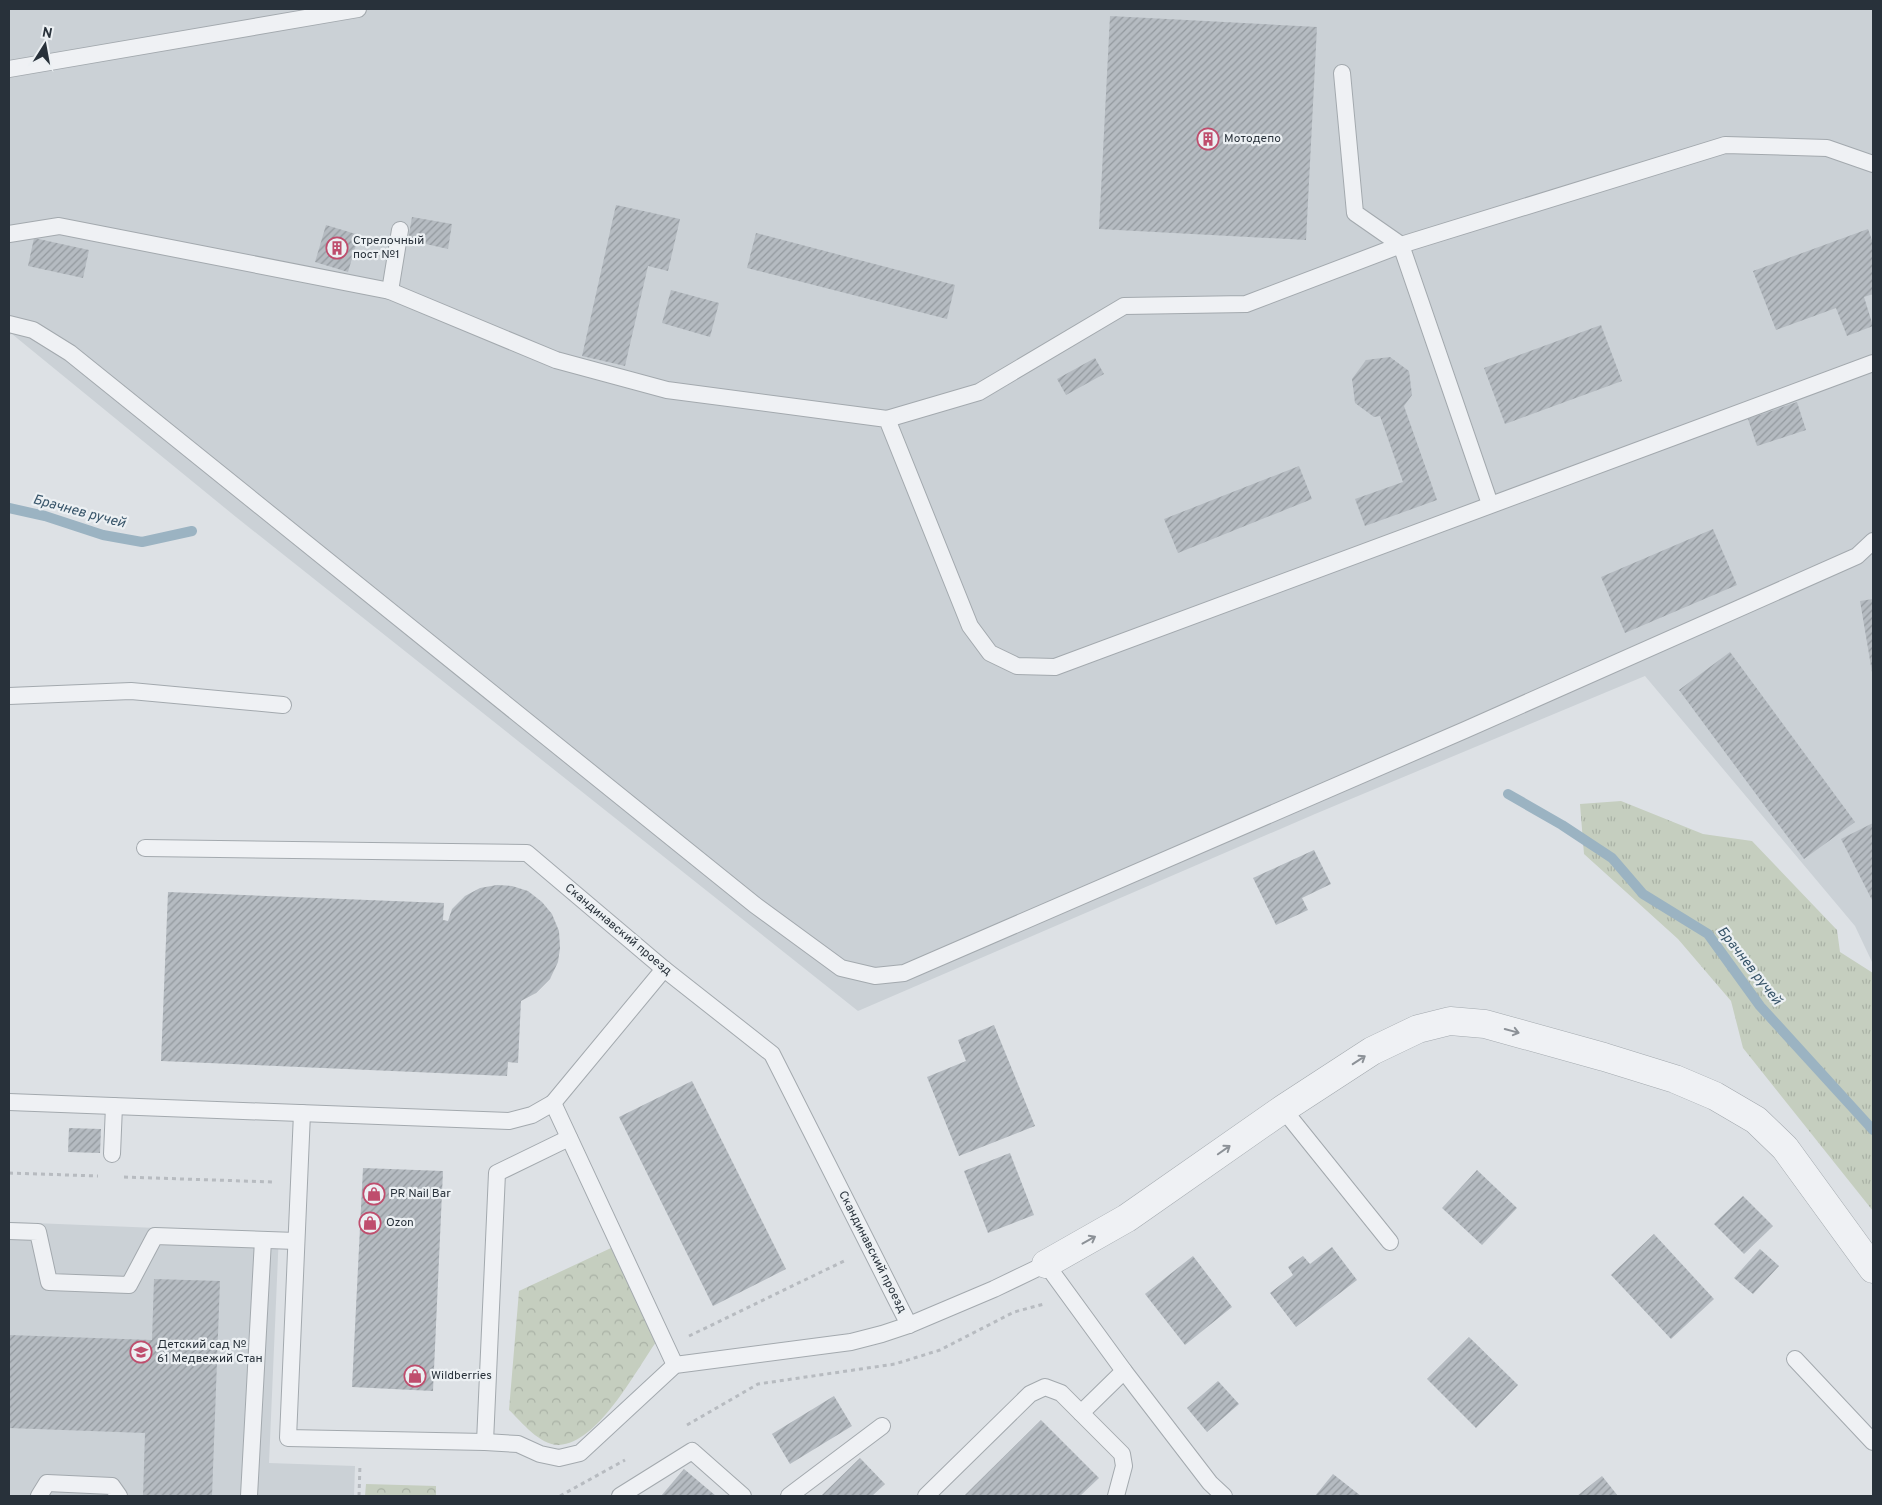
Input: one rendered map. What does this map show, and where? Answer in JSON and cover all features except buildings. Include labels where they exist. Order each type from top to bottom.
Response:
[{"type":"street","points":[[1046,1264],[1127,1218],[1283,1109],[1372,1051],[1418,1029],[1450,1021],[1485,1024],[1675,1079],[1715,1096],[1756,1120],[1785,1148],[1873,1269]]},
{"type":"lane","points":[[9,69],[358,9]]},
{"type":"lane","points":[[1342,73],[1355,213],[1401,245],[1490,504]]},
{"type":"lane","points":[[9,234],[59,226],[390,291],[556,360],[667,390],[887,419],[979,392],[1124,306],[1246,304],[1401,245],[1725,145],[1827,148],[1873,164]]},
{"type":"lane","points":[[390,291],[400,230]]},
{"type":"lane","points":[[9,324],[33,330],[70,353],[755,905],[841,968],[875,976],[904,973],[1465,730],[1857,556],[1873,541]]},
{"type":"lane","points":[[887,419],[970,626],[990,653],[1017,666],[1055,667],[1873,363]]},
{"type":"lane","points":[[9,696],[131,691],[282,705]]},
{"type":"lane","name":"Скандинавский проезд","points":[[145,848],[527,853],[664,969],[772,1054],[909,1325]]},
{"type":"lane","points":[[9,1102],[509,1121],[532,1115],[553,1103],[664,969]]},
{"type":"lane","points":[[553,1103],[675,1365]]},
{"type":"lane","points":[[112,1154],[114,1106]]},
{"type":"lane","points":[[1283,1109],[1390,1242]]},
{"type":"lane","points":[[302,1113],[288,1438],[518,1444],[540,1454],[559,1458],[580,1453],[675,1365],[851,1342],[909,1325],[994,1289],[1046,1264],[1124,1370],[1210,1482],[1224,1496]]},
{"type":"lane","points":[[485,1442],[497,1173],[569,1138]]},
{"type":"lane","points":[[9,1231],[38,1232],[49,1282],[129,1285],[155,1236],[296,1241]]},
{"type":"lane","points":[[249,1496],[263,1240]]},
{"type":"lane","points":[[1795,1359],[1873,1442]]},
{"type":"lane","points":[[1081,1413],[1124,1370]]},
{"type":"lane","points":[[926,1496],[1030,1394],[1045,1388],[1061,1393],[1122,1454],[1124,1466],[1116,1496]]},
{"type":"lane","points":[[789,1496],[882,1426]]},
{"type":"lane","points":[[620,1496],[692,1451],[743,1496]]},
{"type":"lane","points":[[39,1496],[47,1483],[112,1486],[119,1496]]},
{"type":"path","points":[[9,1173],[106,1176]]},
{"type":"path","points":[[115,1177],[299,1183]]},
{"type":"path","points":[[685,1338],[846,1260]]},
{"type":"path","points":[[681,1428],[758,1384],[895,1364],[940,1350],[1014,1312],[1046,1304]]},
{"type":"path","points":[[560,1496],[629,1457]]},
{"type":"shaded area","points":[[9,9],[1873,9],[1873,964],[1855,926],[1645,676],[1315,814],[858,1011],[236,517],[12,334],[9,335]]},
{"type":"shaded area","name":"Детский сад № 61 Медвежий Стан","points":[[9,1222],[279,1233],[269,1463],[355,1466],[354,1496],[9,1496]]},
{"type":"green space","points":[[1621,801],[1703,834],[1752,841],[1837,930],[1840,952],[1873,973],[1873,1211],[1743,1048],[1731,1001],[1678,939],[1584,854],[1580,804]]},
{"type":"green space","points":[[611,1248],[656,1342],[614,1404],[588,1432],[574,1441],[559,1445],[552,1444],[531,1432],[509,1410],[519,1291]]},
{"type":"green space","points":[[366,1484],[436,1486],[436,1496],[365,1496]]},
{"type":"waterway","name":"Брачнев ручей","points":[[9,508],[45,516],[103,535],[142,542],[192,531]]},
{"type":"waterway","name":"Брачнев ручей","points":[[1508,794],[1562,825],[1612,858],[1643,894],[1708,934],[1760,1006],[1873,1130]]},
{"type":"place","name":"Мотодепо","points":[[1208,139]]},
{"type":"place","name":"Стрелочный пост №1","points":[[337,248]]},
{"type":"place","name":"PR Nail Bar","points":[[374,1194]]},
{"type":"place","name":"Ozon","points":[[370,1223]]},
{"type":"place","name":"Детский сад № 61 Медвежий Стан","points":[[141,1352]]},
{"type":"place","name":"Wildberries","points":[[415,1376]]}]
